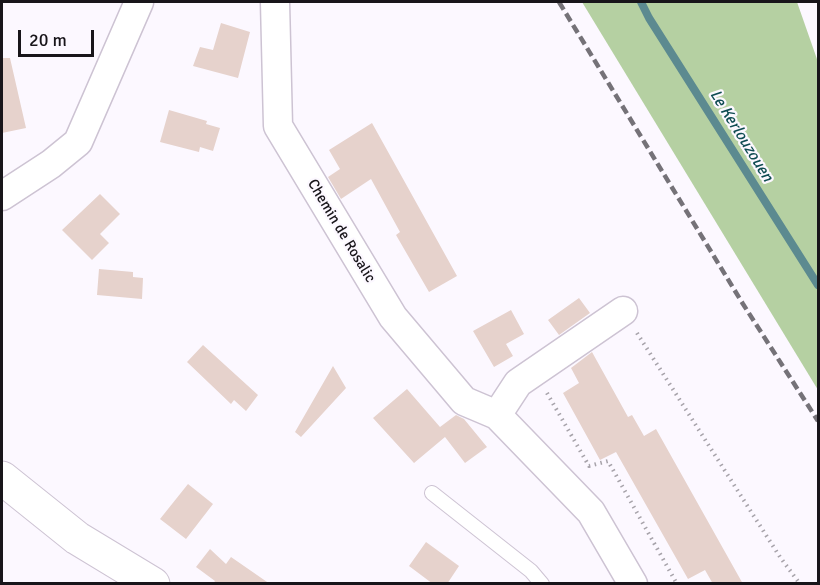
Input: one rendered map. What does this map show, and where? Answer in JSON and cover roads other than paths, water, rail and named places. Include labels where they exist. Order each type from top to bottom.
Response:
[{"type":"main road","points":[[2,478],[76,538],[153,584]]},
{"type":"street","points":[[2,196],[51,164],[78,142],[139,2]]},
{"type":"street","name":"Chemin de Rosalic","points":[[275,2],[279,126],[393,317],[464,401],[497,415],[591,512],[633,584]]},
{"type":"street","points":[[497,415],[518,383],[623,311]]},
{"type":"lane","points":[[432,493],[531,571],[542,584]]},
{"type":"waterway","name":"Le Kerlouzouen","points":[[641,2],[818,285]]},
{"type":"railway","points":[[559,2],[743,304],[818,421]]}]
